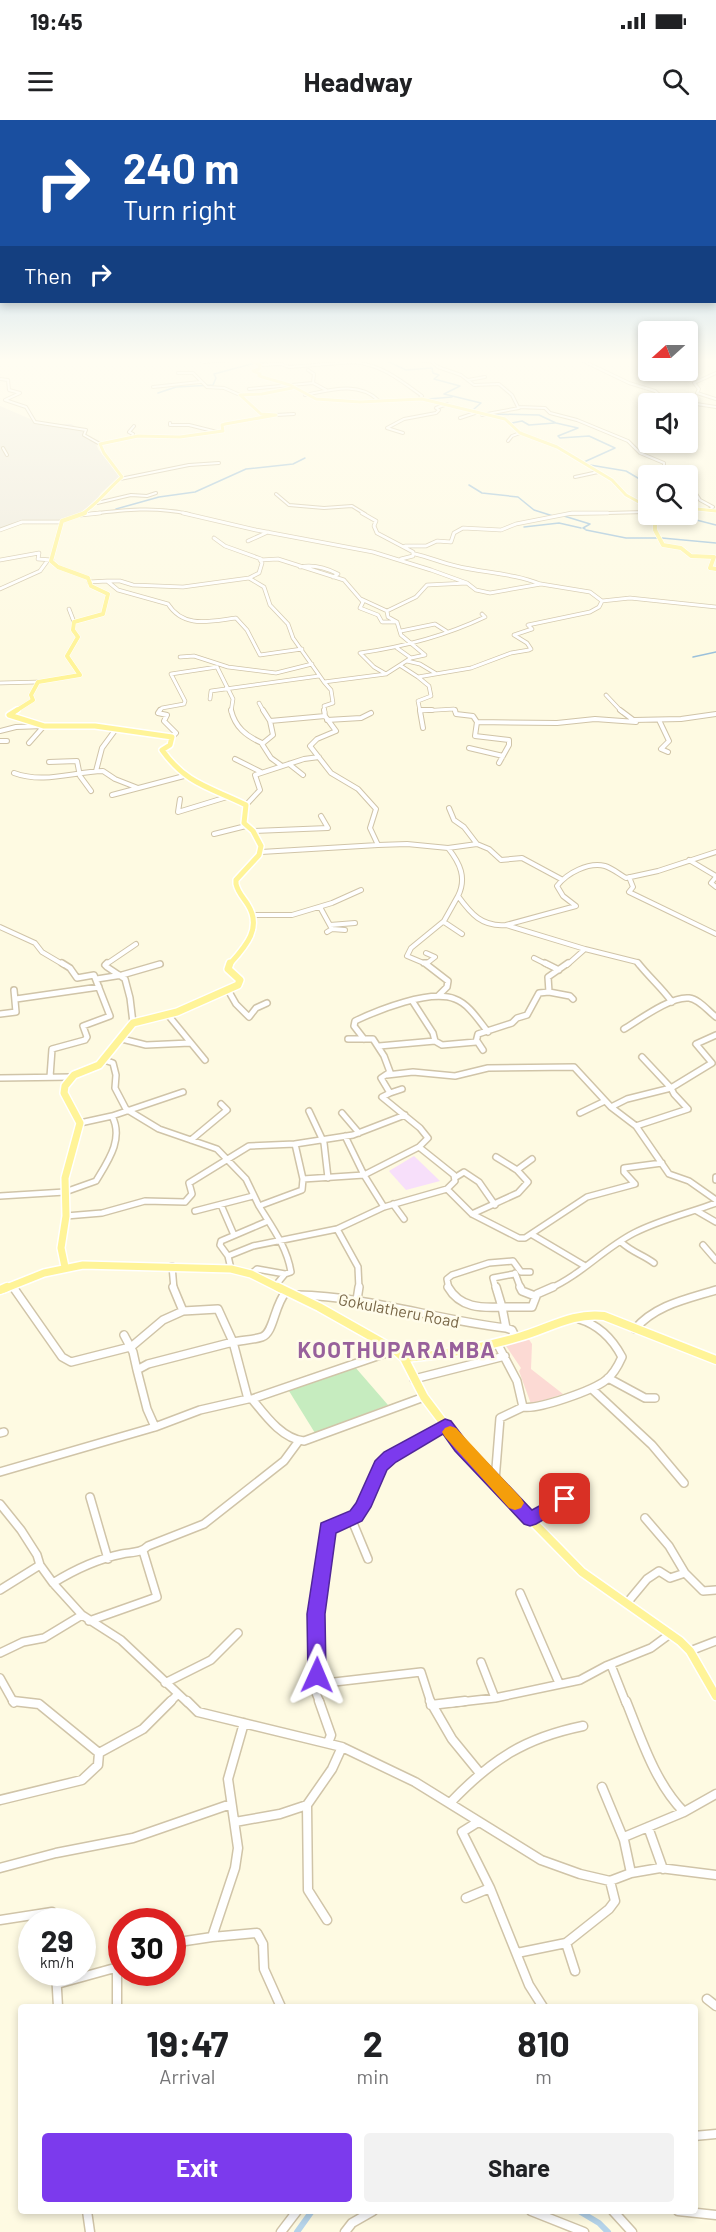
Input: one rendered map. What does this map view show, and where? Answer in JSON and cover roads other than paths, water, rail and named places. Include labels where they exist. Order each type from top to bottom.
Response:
[{"type":"main road","points":[[65,1268],[61,1241],[66,1216],[67,1164],[80,1123],[64,1093],[65,1086],[72,1077],[95,1068],[104,1060],[133,1023],[168,1015],[228,990],[240,982],[228,966],[251,940],[254,929],[248,905],[236,891],[236,880],[261,852],[259,840],[244,823],[246,806],[205,789],[184,776],[162,750],[170,745],[172,737],[95,726],[44,726],[9,715],[33,700],[31,695],[38,682],[80,675],[67,656],[78,637],[73,630],[74,622],[103,614],[108,594],[91,586],[86,577],[58,567],[50,560],[62,522],[81,515],[122,476],[119,467],[109,458]]},
{"type":"main road","points":[[574,458],[615,482],[638,503]]},
{"type":"main road","points":[[698,508],[716,511]]},
{"type":"main road","points":[[654,525],[663,545],[683,549],[691,556],[714,557],[710,568],[716,569]]},
{"type":"main road","points":[[0,1290],[44,1273],[103,1264],[231,1269],[251,1274],[395,1350],[404,1358],[424,1397],[461,1446],[582,1572],[670,1634],[690,1651],[716,1696]]},
{"type":"main road","points":[[404,1358],[442,1356],[516,1338],[574,1318],[601,1315],[716,1360]]},
{"type":"street","points":[[652,458],[665,465]]},
{"type":"street","points":[[120,479],[189,465],[219,463]]},
{"type":"street","points":[[575,477],[598,472]]},
{"type":"street","points":[[96,503],[131,495],[147,496],[156,493]]},
{"type":"street","points":[[276,494],[289,505],[329,509],[354,507],[376,521],[374,526],[377,533],[405,546],[415,554],[442,560],[453,566],[526,578],[541,585],[568,591],[587,591],[602,601],[630,598],[716,608]]},
{"type":"street","points":[[698,497],[713,507],[710,509]]},
{"type":"street","points":[[81,515],[135,508],[164,508],[399,560],[490,593],[541,585]]},
{"type":"street","points":[[405,546],[426,546],[437,541],[451,542],[454,533],[463,528],[501,530],[516,524],[556,515],[638,510]]},
{"type":"street","points":[[0,530],[22,522],[62,522]]},
{"type":"street","points":[[248,541],[270,532]]},
{"type":"street","points":[[214,538],[225,546],[261,559],[278,559],[344,580],[363,602],[360,608],[378,615],[382,622],[397,622]]},
{"type":"street","points":[[0,560],[18,554],[36,552],[40,554],[37,558],[50,560]]},
{"type":"street","points":[[399,560],[410,558],[415,554]]},
{"type":"street","points":[[89,582],[107,581],[189,587],[249,578],[259,573],[261,559]]},
{"type":"street","points":[[0,589],[40,571],[50,560]]},
{"type":"street","points":[[249,578],[264,587],[270,604],[288,624],[293,638],[319,676],[332,690],[333,703],[324,706],[326,718],[336,731],[317,739],[310,746],[331,772],[358,789],[376,809],[370,828],[378,846]]},
{"type":"street","points":[[107,581],[118,590],[168,604],[174,615],[184,620],[198,622],[236,618],[246,627],[260,656],[302,649]]},
{"type":"street","points":[[387,611],[403,601],[413,599],[427,585],[467,583]]},
{"type":"street","points":[[360,599],[387,611]]},
{"type":"street","points":[[418,677],[471,668],[511,653],[531,650],[527,643],[514,635],[532,629],[528,626],[534,622],[592,611],[599,607],[602,601]]},
{"type":"street","points":[[69,609],[74,622]]},
{"type":"street","points":[[324,682],[386,674],[409,659],[425,655],[401,635],[397,622],[388,617],[387,611]]},
{"type":"street","points":[[386,674],[359,654],[397,648],[446,631],[462,628],[485,617],[482,614]]},
{"type":"street","points":[[401,631],[435,624],[446,631]]},
{"type":"street","points":[[397,648],[409,659],[424,665],[435,673]]},
{"type":"street","points":[[180,657],[194,656],[222,666],[276,673],[312,664]]},
{"type":"street","points":[[172,737],[176,733],[164,721],[167,716],[158,713],[162,708],[184,704],[185,701],[171,674],[222,666]]},
{"type":"street","points":[[401,666],[429,686],[431,696],[418,701],[423,728]]},
{"type":"street","points":[[217,667],[233,699],[231,711],[235,723],[250,738],[262,743],[267,753],[282,766]]},
{"type":"street","points":[[210,699],[211,691],[319,676]]},
{"type":"street","points":[[0,683],[38,682]]},
{"type":"street","points":[[606,695],[624,714],[634,720],[659,720],[716,714]]},
{"type":"street","points":[[259,703],[270,722],[273,735],[262,743]]},
{"type":"street","points":[[420,711],[454,709],[456,714],[473,716],[477,722],[475,736],[509,740],[509,745],[499,763]]},
{"type":"street","points":[[270,722],[358,718],[371,713]]},
{"type":"street","points":[[477,722],[557,723],[595,719],[636,722],[634,720]]},
{"type":"street","points":[[659,720],[669,741],[661,749],[668,752]]},
{"type":"street","points":[[0,731],[16,727],[44,726]]},
{"type":"street","points":[[29,742],[44,726]]},
{"type":"street","points":[[96,771],[99,752],[116,729]]},
{"type":"street","points":[[0,741],[7,741]]},
{"type":"street","points":[[469,748],[503,756]]},
{"type":"street","points":[[246,806],[260,790],[254,776],[261,772],[320,757]]},
{"type":"street","points":[[235,759],[261,772]]},
{"type":"street","points":[[49,762],[77,761],[79,774],[92,791]]},
{"type":"street","points":[[289,764],[303,775]]},
{"type":"street","points":[[14,773],[24,777],[45,778],[96,771],[108,772],[115,779],[138,788]]},
{"type":"street","points":[[112,795],[184,776]]},
{"type":"street","points":[[180,799],[178,812],[227,797]]},
{"type":"street","points":[[449,807],[454,820],[464,827],[477,844],[489,849],[501,860],[522,858],[561,879]]},
{"type":"street","points":[[253,831],[328,828],[321,816]]},
{"type":"street","points":[[214,834],[246,826]]},
{"type":"street","points":[[261,852],[399,844],[448,848],[477,844]]},
{"type":"street","points":[[438,996],[447,987],[448,981],[426,964],[408,956],[407,953],[444,922],[462,887],[463,870],[448,848]]},
{"type":"street","points":[[458,896],[467,911],[479,920],[495,927],[576,906],[560,892],[557,886],[561,879],[581,870],[600,865],[629,877],[658,871],[716,852]]},
{"type":"street","points":[[690,860],[716,877],[711,883],[716,887]]},
{"type":"street","points":[[629,877],[633,887],[629,892],[716,934]]},
{"type":"street","points":[[252,915],[292,915],[320,907],[361,890]]},
{"type":"street","points":[[320,907],[330,929]]},
{"type":"street","points":[[444,922],[462,934]]},
{"type":"street","points":[[330,929],[356,923]]},
{"type":"street","points":[[506,925],[585,950],[637,963],[659,984],[672,1002]]},
{"type":"street","points":[[517,929],[523,925]]},
{"type":"street","points":[[0,927],[35,943],[42,952],[70,968],[77,978],[92,975],[97,979],[110,1016],[83,1026],[87,1037],[85,1040],[52,1049],[50,1077]]},
{"type":"street","points":[[330,929],[345,930]]},
{"type":"street","points":[[133,1023],[126,981],[122,975],[105,965],[135,944]]},
{"type":"street","points":[[549,992],[551,985],[548,977],[585,950]]},
{"type":"street","points":[[426,953],[435,957],[426,964]]},
{"type":"street","points":[[534,958],[559,970]]},
{"type":"street","points":[[97,979],[122,975],[160,964]]},
{"type":"street","points":[[16,999],[99,987]]},
{"type":"street","points":[[0,1014],[16,1012],[14,990]]},
{"type":"street","points":[[228,990],[236,1004],[249,1017],[256,1008],[267,1003]]},
{"type":"street","points":[[483,1050],[477,1041],[478,1034],[512,1023],[517,1018],[527,1015],[539,993],[549,992],[570,996],[573,999]]},
{"type":"street","points":[[365,1039],[354,1026],[355,1021],[381,1009],[438,996],[456,1000],[488,1032]]},
{"type":"street","points":[[624,1029],[672,1002],[690,999],[716,1017]]},
{"type":"street","points":[[413,1002],[433,1033],[435,1041]]},
{"type":"street","points":[[168,1015],[205,1060]]},
{"type":"street","points":[[611,1107],[627,1099],[671,1088],[712,1063],[696,1044],[716,1035]]},
{"type":"street","points":[[122,1039],[146,1045],[190,1043]]},
{"type":"street","points":[[348,1039],[373,1039],[387,1063],[390,1072],[387,1075]]},
{"type":"street","points":[[379,1046],[435,1041],[442,1045],[477,1041]]},
{"type":"street","points":[[636,1126],[688,1109],[642,1057]]},
{"type":"street","points":[[104,1060],[113,1063],[115,1088],[123,1105],[129,1111],[159,1129],[213,1146],[246,1179],[253,1196],[281,1242],[291,1272],[285,1274],[257,1269],[251,1274]]},
{"type":"street","points":[[390,1093],[381,1078],[387,1075],[413,1072],[455,1076],[488,1068],[569,1067],[578,1070],[611,1107],[636,1126],[669,1174],[689,1181],[716,1201],[696,1211],[678,1215],[634,1232],[601,1253],[569,1280],[552,1286],[535,1296],[532,1306],[473,1307],[459,1302],[449,1290],[447,1279],[456,1272],[504,1260],[513,1261],[522,1291],[535,1296]]},
{"type":"street","points":[[0,1078],[72,1077]]},
{"type":"street","points":[[303,1179],[364,1175],[419,1147],[428,1138],[405,1114],[382,1097],[402,1089]]},
{"type":"street","points":[[80,1123],[129,1111],[146,1102],[183,1092]]},
{"type":"street","points":[[580,1113],[605,1101]]},
{"type":"street","points":[[191,1140],[213,1120],[226,1113],[227,1110],[221,1104]]},
{"type":"street","points":[[309,1111],[323,1140],[328,1178]]},
{"type":"street","points":[[342,1113],[359,1133]]},
{"type":"street","points":[[66,1216],[102,1213],[145,1201],[185,1202],[192,1194],[189,1183],[249,1146],[295,1144],[345,1136],[359,1133],[405,1114]]},
{"type":"street","points":[[0,1196],[65,1192],[96,1181],[112,1152],[117,1134],[117,1126],[112,1116]]},
{"type":"street","points":[[345,1136],[364,1175],[384,1207]]},
{"type":"street","points":[[260,1206],[302,1190],[303,1179],[295,1144]]},
{"type":"street","points":[[419,1147],[456,1177]]},
{"type":"street","points":[[472,1215],[518,1193],[528,1182],[517,1170],[496,1157]]},
{"type":"street","points":[[517,1170],[532,1159]]},
{"type":"street","points":[[447,1189],[472,1215],[519,1238],[525,1238],[588,1197],[635,1184],[624,1172],[624,1168],[662,1163]]},
{"type":"street","points":[[228,1256],[253,1246],[337,1229],[384,1207],[447,1189],[456,1177],[464,1172],[474,1178],[495,1205]]},
{"type":"street","points":[[195,1211],[253,1196]]},
{"type":"street","points":[[221,1204],[234,1235]]},
{"type":"street","points":[[393,1204],[404,1219]]},
{"type":"street","points":[[696,1211],[716,1222]]},
{"type":"street","points":[[231,1269],[228,1256],[219,1243],[268,1221]]},
{"type":"street","points":[[337,1229],[358,1267],[360,1281],[357,1300]]},
{"type":"street","points":[[531,1234],[585,1266]]},
{"type":"street","points":[[621,1242],[635,1254],[646,1257],[654,1263]]},
{"type":"street","points":[[702,1245],[716,1260]]},
{"type":"street","points":[[172,1266],[173,1286],[183,1311]]},
{"type":"street","points":[[516,1338],[512,1330],[506,1328],[493,1278],[530,1272]]},
{"type":"street","points":[[274,1286],[285,1274]]},
{"type":"street","points":[[12,1286],[62,1357],[71,1362],[131,1347],[163,1320],[183,1311],[218,1309],[233,1342],[250,1399],[270,1420],[298,1442]]},
{"type":"street","points":[[635,1329],[644,1318],[666,1306],[716,1290]]},
{"type":"street","points":[[137,1370],[148,1364],[233,1342],[263,1337],[270,1332],[278,1301],[289,1293]]},
{"type":"street","name":"Gokulatheru Road","points":[[289,1293],[357,1300],[450,1321],[506,1328]]},
{"type":"street","points":[[495,1481],[500,1419],[522,1407],[534,1408],[592,1390],[620,1365],[622,1357],[617,1347],[596,1325],[574,1318]]},
{"type":"street","points":[[124,1335],[131,1347],[147,1409],[155,1427]]},
{"type":"street","points":[[497,1343],[521,1389],[522,1407]]},
{"type":"street","points":[[0,1472],[155,1427],[179,1415],[208,1406],[250,1399],[395,1350]]},
{"type":"street","points":[[414,1379],[505,1356]]},
{"type":"street","points":[[608,1378],[645,1398],[655,1398]]},
{"type":"street","points":[[592,1390],[638,1429],[669,1462],[684,1483]]},
{"type":"street","points":[[53,1583],[84,1566],[122,1553],[143,1551],[148,1545],[204,1524],[284,1461],[298,1442],[424,1397]]},
{"type":"street","points":[[328,1743],[331,1735],[316,1693],[316,1614],[326,1556],[326,1534],[330,1526],[351,1518],[363,1507],[381,1466],[390,1457],[445,1425]]},
{"type":"street","points":[[530,1519],[578,1491]]},
{"type":"street","points":[[90,1497],[108,1559]]},
{"type":"street","points":[[0,1504],[21,1530],[53,1583],[82,1615],[121,1640],[143,1659],[177,1695],[198,1712],[342,1747],[415,1782],[541,1860],[610,1881],[631,1873],[663,1869],[716,1875]]},
{"type":"street","points":[[351,1518],[368,1559]]},
{"type":"street","points":[[645,1518],[669,1546],[685,1573],[703,1591],[716,1590]]},
{"type":"street","points":[[89,1621],[157,1597],[143,1551]]},
{"type":"street","points":[[0,1590],[40,1564]]},
{"type":"street","points":[[627,1603],[647,1579],[659,1571],[670,1578],[685,1573]]},
{"type":"street","points":[[520,1593],[559,1683]]},
{"type":"street","points":[[0,1653],[23,1642],[44,1638],[82,1615]]},
{"type":"street","points":[[165,1683],[211,1660],[238,1633]]},
{"type":"street","points":[[431,1705],[495,1698],[580,1680],[651,1648],[670,1634]]},
{"type":"street","points":[[690,1651],[716,1641]]},
{"type":"street","points":[[481,1662],[495,1698]]},
{"type":"street","points":[[611,1665],[664,1786],[678,1809],[684,1812]]},
{"type":"street","points":[[317,1683],[351,1682],[370,1676],[421,1672],[422,1687],[431,1705],[479,1772]]},
{"type":"street","points":[[0,1678],[14,1703],[39,1704],[99,1753]]},
{"type":"street","points":[[99,1753],[142,1729],[177,1695]]},
{"type":"street","points":[[212,1937],[235,1868],[238,1848],[228,1779],[244,1723]]},
{"type":"street","points":[[450,1803],[479,1772],[523,1743],[583,1726]]},
{"type":"street","points":[[327,1920],[308,1890],[307,1805],[332,1769],[342,1747]]},
{"type":"street","points":[[0,1800],[82,1780],[98,1766],[99,1753]]},
{"type":"street","points":[[602,1787],[624,1838],[631,1873]]},
{"type":"street","points":[[624,1838],[684,1812],[716,1794]]},
{"type":"street","points":[[0,1868],[56,1853],[117,1843],[231,1804]]},
{"type":"street","points":[[235,1822],[280,1814],[307,1805]]},
{"type":"street","points":[[478,1822],[462,1832],[490,1888],[529,1985],[541,2004]]},
{"type":"street","points":[[648,1827],[663,1869]]},
{"type":"street","points":[[517,1953],[566,1943],[609,1909],[615,1901],[610,1881]]},
{"type":"street","points":[[466,1898],[490,1888]]},
{"type":"street","points":[[0,1920],[18,1917]]},
{"type":"street","points":[[186,1941],[257,1933],[263,1944],[267,1976],[280,2004]]},
{"type":"street","points":[[566,1943],[575,1971]]},
{"type":"street","points":[[57,1986],[58,2004]]},
{"type":"street","points":[[117,2004],[118,1986]]},
{"type":"street","points":[[707,1999],[716,2006]]},
{"type":"street","points":[[698,2136],[716,2134]]},
{"type":"street","points":[[698,2213],[716,2215]]},
{"type":"street","points":[[87,2214],[90,2232]]},
{"type":"street","points":[[281,2232],[295,2214]]},
{"type":"street","points":[[345,2232],[352,2223],[368,2214]]},
{"type":"street","points":[[539,2214],[584,2232]]},
{"type":"street","points":[[616,2214],[632,2232]]},
{"type":"waterway","points":[[116,509],[159,497],[195,492],[246,469],[293,464],[305,458]]},
{"type":"waterway","points":[[584,462],[594,458]]},
{"type":"waterway","points":[[590,465],[626,471],[638,478]]},
{"type":"waterway","points":[[469,485],[482,493],[518,497],[534,510],[553,516]]},
{"type":"waterway","points":[[564,516],[590,524],[583,528],[585,529]]},
{"type":"waterway","points":[[698,520],[716,525]]},
{"type":"waterway","points":[[524,527],[559,523],[581,528]]},
{"type":"waterway","points":[[586,530],[626,538],[658,538]]},
{"type":"waterway","points":[[662,538],[716,543]]},
{"type":"waterway","points":[[693,657],[716,652]]},
{"type":"waterway","points":[[297,2232],[310,2214]]},
{"type":"waterway","points":[[584,2214],[608,2232]]},
{"type":"district","name":"KOOTHUPARAMBA","points":[[397,1349]]}]
